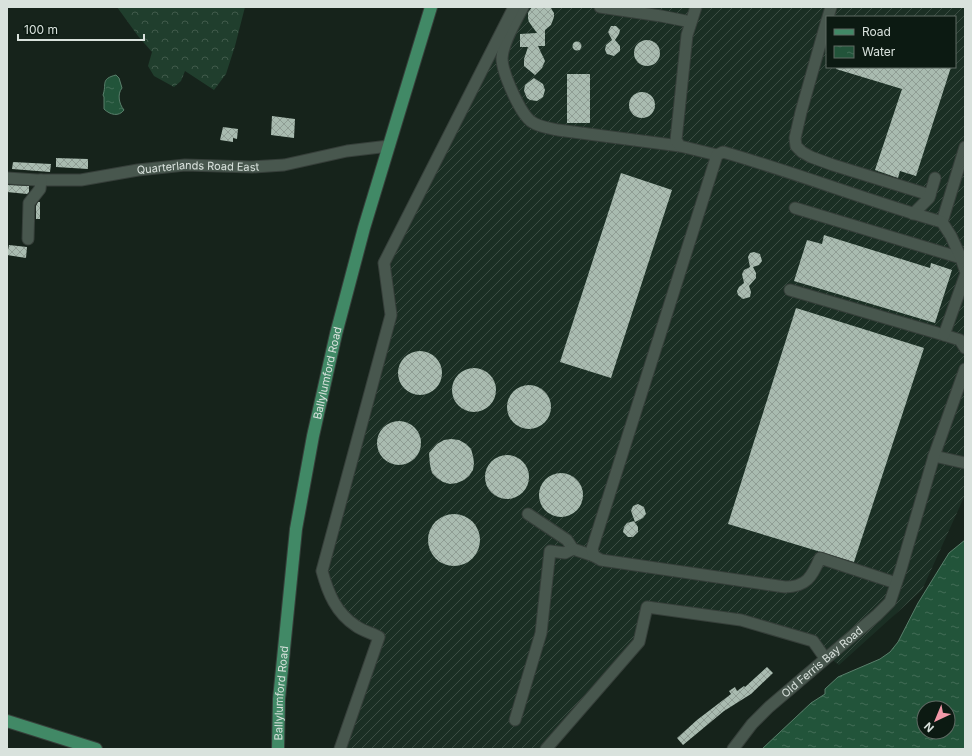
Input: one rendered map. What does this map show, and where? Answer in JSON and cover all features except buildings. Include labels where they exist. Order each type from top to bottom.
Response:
[{"type":"main road","name":"Ballylumford Road","points":[[278,749],[279,699],[296,529],[320,405],[336,334],[364,228],[431,7]]},
{"type":"main road","points":[[7,721],[96,749]]},
{"type":"street","points":[[340,749],[379,637],[356,626],[338,609],[328,593],[322,571],[391,315],[384,263],[514,7]]},
{"type":"street","points":[[523,7],[505,45],[502,58],[508,82],[520,108],[531,121],[545,128],[680,146],[717,156]]},
{"type":"street","points":[[600,7],[688,21]]},
{"type":"street","points":[[680,146],[676,140],[687,35],[687,7]]},
{"type":"street","points":[[688,21],[696,7]]},
{"type":"street","points":[[826,24],[801,112],[795,138],[796,146],[810,157],[833,166],[930,195]]},
{"type":"street","name":"Quarterlands Road East","points":[[7,178],[82,180],[144,169],[185,166],[252,167],[284,165],[347,151],[389,146]]},
{"type":"street","points":[[942,222],[965,147]]},
{"type":"street","points":[[594,556],[592,549],[717,156],[723,152],[758,162],[913,214],[942,222],[951,236],[965,270]]},
{"type":"street","points":[[913,214],[929,198],[935,178]]},
{"type":"street","points":[[28,239],[29,203],[40,189],[41,180]]},
{"type":"street","points":[[795,208],[961,258]]},
{"type":"street","points":[[944,335],[965,276]]},
{"type":"street","points":[[790,290],[960,340],[965,348]]},
{"type":"street","name":"Old Ferris Bay Road","points":[[733,749],[756,720],[890,602],[934,456],[965,369]]},
{"type":"street","points":[[934,456],[965,463]]},
{"type":"street","points":[[528,514],[567,540],[573,549],[601,560],[785,588],[796,587],[808,580],[816,569],[820,558],[896,583]]},
{"type":"street","points":[[515,720],[541,634],[550,552],[565,553],[573,549]]},
{"type":"street","points":[[546,749],[639,642],[647,607],[730,618],[812,641],[825,658]]},
{"type":"shaded area","points":[[514,7],[965,7],[965,495],[922,590],[839,665],[810,643],[737,625],[647,607],[639,642],[546,749],[340,749],[379,637],[337,609],[322,571],[391,315],[384,263]]},
{"type":"green space","points":[[117,7],[245,7],[226,74],[214,90],[185,71],[181,81],[174,87],[154,76],[148,66],[152,52],[138,36]]},
{"type":"water","points":[[116,75],[119,78],[122,88],[120,90],[119,99],[124,110],[120,114],[109,113],[104,109],[103,95],[105,82],[108,78]]},
{"type":"water","points":[[965,540],[965,749],[762,749],[811,703],[825,694],[825,689],[838,677],[880,659],[890,652],[898,642],[918,603],[949,553]]}]
